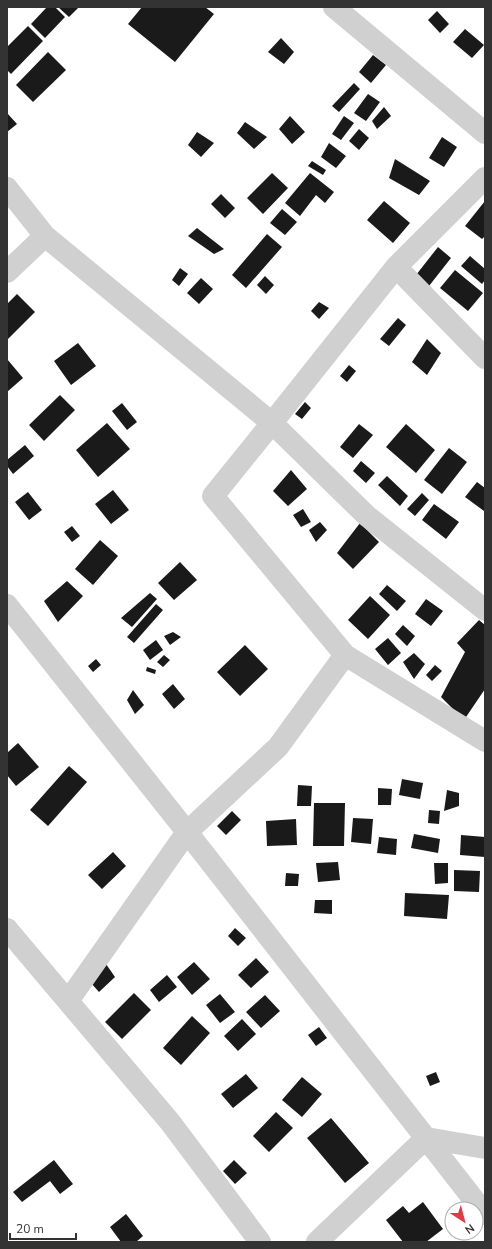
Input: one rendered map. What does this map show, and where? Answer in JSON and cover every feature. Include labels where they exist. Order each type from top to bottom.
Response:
[{"type":"street","points":[[334,7],[485,133]]},
{"type":"street","points":[[485,178],[396,267],[213,496],[345,655],[485,740]]},
{"type":"street","points":[[7,188],[45,236],[272,423],[367,516],[485,610]]},
{"type":"street","points":[[7,272],[45,236]]},
{"type":"street","points":[[396,267],[485,358]]},
{"type":"street","points":[[7,605],[187,832],[485,1214]]},
{"type":"street","points":[[68,1001],[187,832],[278,746],[345,655]]},
{"type":"street","points":[[7,930],[170,1122],[260,1242]]},
{"type":"street","points":[[426,1138],[485,1148]]},
{"type":"street","points":[[317,1242],[426,1138]]},
{"type":"building","points":[[47,7],[55,7],[65,17],[45,38],[31,24]]},
{"type":"building","points":[[58,7],[79,7],[69,17]]},
{"type":"building","points":[[142,7],[205,7],[214,14],[175,62],[128,24]]},
{"type":"building","points":[[437,11],[449,24],[440,33],[428,20]]},
{"type":"building","points":[[28,26],[43,41],[11,74],[7,70],[7,47]]},
{"type":"building","points":[[465,29],[484,45],[472,58],[453,42]]},
{"type":"building","points":[[281,38],[294,52],[284,64],[268,52]]},
{"type":"building","points":[[48,52],[66,70],[33,102],[16,85]]},
{"type":"building","points":[[373,55],[386,65],[371,83],[359,72]]},
{"type":"building","points":[[354,83],[360,89],[339,112],[332,106]]},
{"type":"building","points":[[368,94],[380,102],[366,121],[354,113]]},
{"type":"building","points":[[384,107],[391,116],[377,129],[372,121]]},
{"type":"building","points":[[7,113],[17,124],[7,132]]},
{"type":"building","points":[[290,116],[305,132],[292,144],[279,129]]},
{"type":"building","points":[[344,116],[354,123],[341,140],[332,134]]},
{"type":"building","points":[[245,122],[267,137],[254,149],[237,133]]},
{"type":"building","points":[[359,129],[369,138],[359,150],[349,141]]},
{"type":"building","points":[[197,132],[214,143],[201,157],[188,145]]},
{"type":"building","points":[[442,137],[457,147],[444,167],[429,158]]},
{"type":"building","points":[[329,143],[346,156],[336,168],[321,157]]},
{"type":"building","points":[[395,159],[430,181],[419,195],[389,178]]},
{"type":"building","points":[[312,161],[326,170],[323,175],[308,166]]},
{"type":"building","points":[[272,173],[288,188],[263,214],[247,198]]},
{"type":"building","points":[[310,173],[334,192],[325,203],[316,195],[300,216],[285,203]]},
{"type":"building","points":[[221,194],[235,208],[225,218],[211,204]]},
{"type":"building","points":[[384,201],[410,223],[393,243],[367,220]]},
{"type":"building","points":[[485,201],[485,236],[482,239],[465,226]]},
{"type":"building","points":[[282,209],[297,222],[285,235],[270,223]]},
{"type":"building","points":[[197,228],[224,249],[214,254],[188,236]]},
{"type":"building","points":[[267,234],[282,247],[246,288],[232,275]]},
{"type":"building","points":[[438,247],[451,258],[429,286],[416,275]]},
{"type":"building","points":[[470,256],[485,269],[485,280],[482,284],[461,266]]},
{"type":"building","points":[[180,268],[188,274],[179,286],[172,280]]},
{"type":"building","points":[[455,270],[483,293],[468,311],[440,288]]},
{"type":"building","points":[[265,276],[274,285],[266,294],[257,285]]},
{"type":"building","points":[[201,278],[213,289],[199,304],[187,293]]},
{"type":"building","points":[[17,294],[35,312],[7,340],[7,304]]},
{"type":"building","points":[[319,302],[329,308],[319,319],[311,311]]},
{"type":"building","points":[[398,318],[406,325],[389,346],[380,339]]},
{"type":"building","points":[[427,339],[441,353],[427,375],[412,362]]},
{"type":"building","points":[[78,343],[96,366],[71,385],[54,361]]},
{"type":"building","points":[[7,359],[23,378],[7,392]]},
{"type":"building","points":[[349,365],[356,371],[347,382],[340,376]]},
{"type":"building","points":[[60,395],[75,410],[44,441],[29,425]]},
{"type":"building","points":[[305,402],[311,408],[302,419],[295,414]]},
{"type":"building","points":[[122,403],[137,422],[127,430],[112,411]]},
{"type":"building","points":[[107,423],[130,449],[98,477],[76,450]]},
{"type":"building","points":[[359,424],[373,435],[353,458],[340,447]]},
{"type":"building","points":[[406,424],[435,450],[416,473],[386,447]]},
{"type":"building","points":[[25,445],[34,456],[13,474],[7,466],[7,460]]},
{"type":"building","points":[[449,448],[467,462],[442,494],[424,480]]},
{"type":"building","points":[[361,461],[375,473],[366,483],[353,471]]},
{"type":"building","points":[[291,470],[307,489],[288,506],[273,491]]},
{"type":"building","points":[[387,476],[408,496],[400,506],[378,485]]},
{"type":"building","points":[[477,482],[485,488],[484,511],[465,497]]},
{"type":"building","points":[[113,490],[129,510],[111,524],[95,504]]},
{"type":"building","points":[[28,492],[42,510],[29,520],[15,502]]},
{"type":"building","points":[[422,493],[429,500],[415,516],[407,509]]},
{"type":"building","points":[[434,504],[459,522],[446,539],[422,520]]},
{"type":"building","points":[[303,509],[311,522],[301,527],[293,515]]},
{"type":"building","points":[[320,522],[327,530],[316,542],[309,530]]},
{"type":"building","points":[[360,523],[379,542],[353,569],[337,553]]},
{"type":"building","points":[[72,526],[80,536],[72,542],[64,532]]},
{"type":"building","points":[[100,540],[118,556],[93,585],[75,569]]},
{"type":"building","points":[[180,562],[197,580],[174,600],[158,583]]},
{"type":"building","points":[[67,581],[83,596],[58,622],[44,601]]},
{"type":"building","points":[[387,585],[406,601],[397,611],[379,594]]},
{"type":"building","points":[[150,593],[157,599],[132,627],[121,618]]},
{"type":"building","points":[[370,596],[390,615],[368,639],[348,620]]},
{"type":"building","points":[[426,599],[443,611],[431,626],[415,614]]},
{"type":"building","points":[[156,604],[163,610],[134,643],[127,637]]},
{"type":"building","points":[[479,620],[485,625],[485,689],[464,720],[441,697],[465,652],[457,643]]},
{"type":"building","points":[[403,625],[415,636],[407,646],[395,634]]},
{"type":"building","points":[[173,632],[181,637],[170,645],[164,636]]},
{"type":"building","points":[[388,638],[401,653],[388,665],[375,649]]},
{"type":"building","points":[[156,640],[163,650],[150,660],[143,650]]},
{"type":"building","points":[[245,645],[268,669],[240,696],[217,672]]},
{"type":"building","points":[[414,653],[425,664],[414,679],[403,662]]},
{"type":"building","points":[[164,655],[170,660],[163,667],[157,662]]},
{"type":"building","points":[[96,659],[101,665],[93,672],[88,666]]},
{"type":"building","points":[[435,665],[442,671],[432,681],[426,675]]},
{"type":"building","points":[[147,667],[156,670],[155,674],[146,671]]},
{"type":"building","points":[[173,684],[185,699],[174,709],[162,694]]},
{"type":"building","points":[[133,690],[144,705],[135,714],[127,700]]},
{"type":"building","points":[[18,743],[39,767],[16,786],[7,775],[7,753]]},
{"type":"building","points":[[69,766],[87,782],[48,826],[30,810]]},
{"type":"building","points":[[402,779],[423,783],[420,799],[399,795]]},
{"type":"building","points":[[298,785],[312,786],[311,806],[297,806]]},
{"type":"building","points":[[378,788],[392,789],[391,805],[378,805]]},
{"type":"building","points":[[447,790],[459,793],[459,806],[444,811]]},
{"type":"building","points":[[314,803],[345,803],[344,846],[313,846]]},
{"type":"building","points":[[429,810],[440,811],[439,824],[428,823]]},
{"type":"building","points":[[232,811],[241,820],[226,835],[217,826]]},
{"type":"building","points":[[353,818],[373,819],[371,844],[351,842]]},
{"type":"building","points":[[296,819],[297,845],[267,846],[266,821]]},
{"type":"building","points":[[414,834],[440,839],[438,853],[411,848]]},
{"type":"building","points":[[461,835],[485,837],[485,857],[460,855]]},
{"type":"building","points":[[379,837],[397,839],[396,855],[377,853]]},
{"type":"building","points":[[113,852],[126,866],[102,889],[88,875]]},
{"type":"building","points":[[338,862],[340,880],[318,882],[316,863]]},
{"type":"building","points":[[434,863],[448,863],[448,883],[435,884]]},
{"type":"building","points":[[454,870],[480,871],[479,892],[454,891]]},
{"type":"building","points":[[286,873],[299,874],[298,886],[285,886]]},
{"type":"building","points":[[405,893],[449,895],[447,919],[404,916]]},
{"type":"building","points":[[315,900],[332,900],[332,914],[314,913]]},
{"type":"building","points":[[235,928],[246,938],[238,946],[228,936]]},
{"type":"building","points":[[256,958],[269,972],[251,988],[238,975]]},
{"type":"building","points":[[194,962],[210,979],[192,995],[177,977]]},
{"type":"building","points":[[106,964],[115,977],[99,992],[91,983]]},
{"type":"building","points":[[167,975],[177,987],[159,1002],[150,990]]},
{"type":"building","points":[[134,993],[151,1010],[122,1039],[105,1022]]},
{"type":"building","points":[[220,994],[235,1012],[220,1023],[206,1005]]},
{"type":"building","points":[[265,995],[280,1011],[261,1028],[246,1012]]},
{"type":"building","points":[[192,1016],[210,1033],[181,1065],[163,1048]]},
{"type":"building","points":[[242,1019],[256,1034],[238,1051],[224,1036]]},
{"type":"building","points":[[319,1027],[327,1038],[316,1046],[308,1035]]},
{"type":"building","points":[[436,1072],[440,1082],[430,1086],[426,1076]]},
{"type":"building","points":[[246,1074],[258,1088],[233,1108],[221,1094]]},
{"type":"building","points":[[302,1077],[322,1094],[302,1117],[282,1100]]},
{"type":"building","points":[[276,1112],[293,1128],[269,1152],[253,1136]]},
{"type":"building","points":[[331,1118],[369,1163],[345,1183],[307,1138]]},
{"type":"building","points":[[54,1160],[73,1184],[60,1194],[50,1181],[22,1202],[13,1192]]},
{"type":"building","points":[[234,1160],[247,1173],[235,1184],[223,1171]]},
{"type":"building","points":[[423,1202],[443,1229],[426,1242],[403,1242],[386,1220],[403,1206],[409,1213]]},
{"type":"building","points":[[126,1214],[143,1236],[136,1242],[121,1242],[110,1227]]}]
